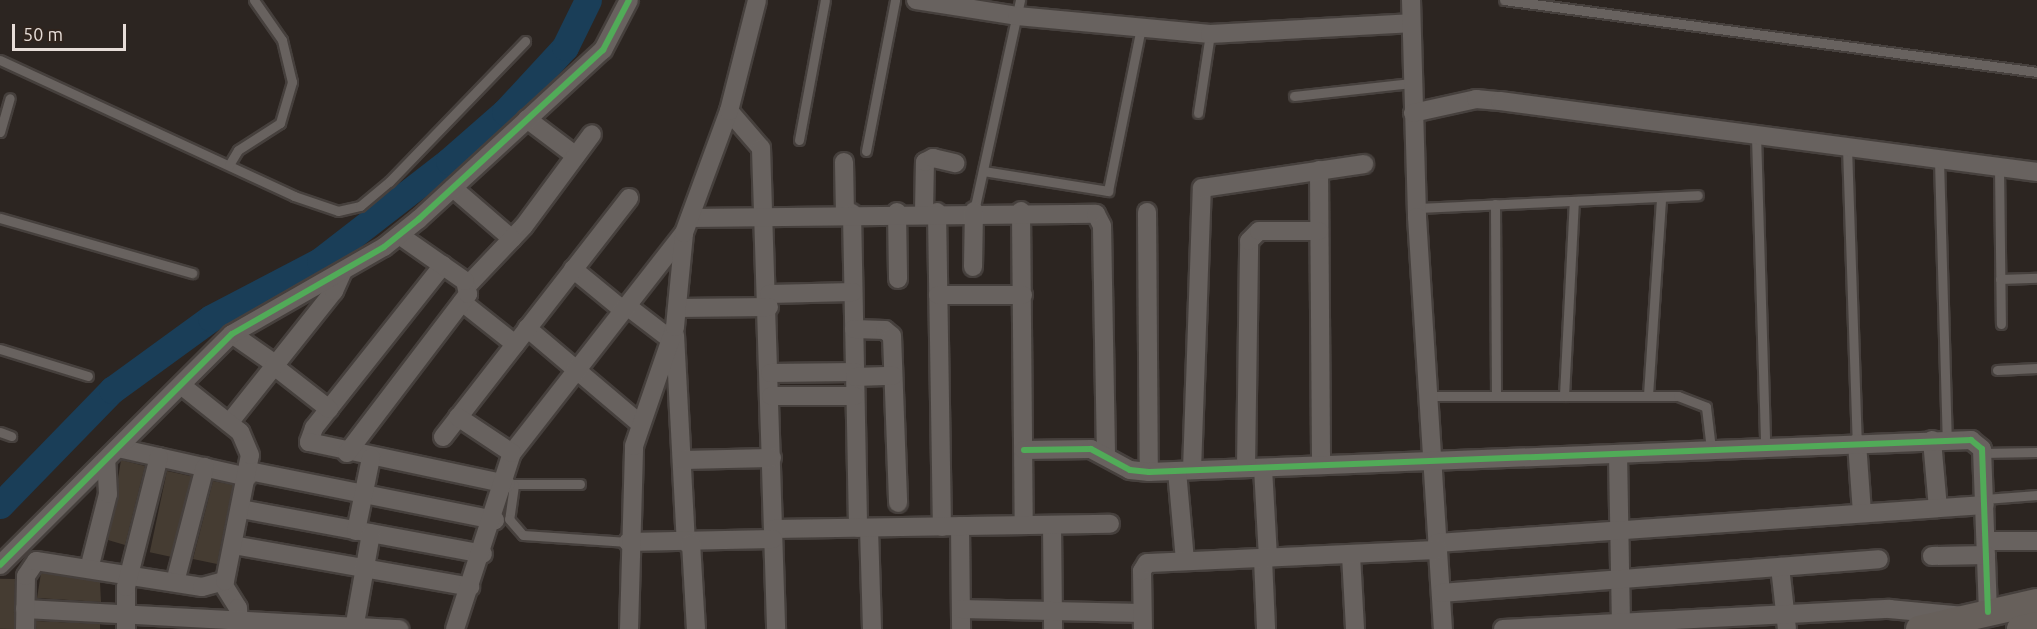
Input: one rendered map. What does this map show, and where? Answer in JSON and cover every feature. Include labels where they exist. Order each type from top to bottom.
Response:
[{"type":"main road","points":[[1919,629],[2037,602]]},
{"type":"main road","points":[[2020,629],[2037,625]]},
{"type":"street","points":[[0,566],[232,334],[342,273],[399,234],[453,188],[603,50],[629,0]]},
{"type":"street","points":[[629,629],[628,542],[631,473],[640,424],[672,333],[678,308],[687,226],[729,111],[758,0]]},
{"type":"street","points":[[916,0],[1018,8],[1141,28],[1209,34],[1410,23]]},
{"type":"street","points":[[1411,0],[1411,83],[1417,207],[1443,629]]},
{"type":"street","points":[[1413,113],[1476,99],[2037,172]]},
{"type":"street","points":[[729,111],[760,144],[767,214],[776,629]]},
{"type":"street","points":[[527,119],[576,156]]},
{"type":"street","points":[[347,453],[465,294],[512,239],[592,134]]},
{"type":"street","points":[[955,164],[933,158],[925,162],[938,294],[951,526],[961,609],[961,629]]},
{"type":"street","points":[[844,162],[854,292],[855,396],[872,629]]},
{"type":"street","points":[[1185,561],[1185,470],[1200,192],[1207,186],[1364,164]]},
{"type":"street","points":[[1319,170],[1321,465]]},
{"type":"street","points":[[453,188],[512,239]]},
{"type":"street","points":[[443,436],[629,198]]},
{"type":"street","points":[[973,267],[974,211]]},
{"type":"street","points":[[1021,211],[1024,525]]},
{"type":"street","points":[[897,212],[898,279]]},
{"type":"street","points":[[455,629],[510,484],[512,453],[687,226],[767,214],[1092,212],[1100,218],[1106,454]]},
{"type":"street","points":[[1147,212],[1149,472]]},
{"type":"street","points":[[1266,629],[1265,559],[1255,468],[1249,241],[1259,231],[1319,231]]},
{"type":"street","points":[[399,234],[443,265],[465,294],[515,344]]},
{"type":"street","points":[[443,265],[329,409],[309,442],[347,453],[510,484]]},
{"type":"street","points":[[573,269],[625,308],[672,333]]},
{"type":"street","points":[[229,423],[334,291],[342,273]]},
{"type":"street","points":[[678,308],[854,292]]},
{"type":"street","points":[[938,294],[1023,295]]},
{"type":"street","points":[[527,328],[640,424]]},
{"type":"street","points":[[854,329],[889,332],[898,503]]},
{"type":"street","points":[[672,333],[696,629]]},
{"type":"street","points":[[232,334],[329,409]]},
{"type":"street","points":[[770,373],[893,376]]},
{"type":"street","points":[[181,385],[229,423],[247,444],[248,474],[223,584],[240,624]]},
{"type":"street","points":[[771,396],[855,396]]},
{"type":"street","points":[[458,417],[512,453]]},
{"type":"street","points":[[1938,508],[1940,439]]},
{"type":"street","points":[[1024,450],[1091,449],[1106,454],[1130,470],[1149,472],[1940,439],[1971,440],[1982,453],[1986,548],[1979,614],[1889,609],[1786,621],[1503,629]]},
{"type":"street","points":[[1857,443],[1862,513]]},
{"type":"street","points":[[112,454],[159,457],[205,467],[364,492],[495,520]]},
{"type":"street","points":[[89,569],[108,494],[112,454]]},
{"type":"street","points":[[1618,454],[1621,625]]},
{"type":"street","points":[[126,621],[129,575],[159,457]]},
{"type":"street","points":[[354,627],[365,569],[364,492],[371,458]]},
{"type":"street","points":[[682,460],[772,458]]},
{"type":"street","points":[[175,582],[205,467]]},
{"type":"street","points":[[961,609],[1053,609],[1142,621],[1143,566],[1185,561],[1351,555],[1619,528],[1938,508],[1985,502]]},
{"type":"street","points":[[241,509],[483,554]]},
{"type":"street","points":[[628,542],[689,543],[863,528],[1110,524]]},
{"type":"street","points":[[1052,525],[1053,629]]},
{"type":"street","points":[[1932,556],[2037,541]]},
{"type":"street","points":[[233,545],[470,587]]},
{"type":"street","points":[[1351,555],[1355,629]]},
{"type":"street","points":[[1441,593],[1879,559]]},
{"type":"street","points":[[25,629],[30,565],[36,561],[175,582],[223,584]]},
{"type":"street","points":[[1780,567],[1786,621]]},
{"type":"street","points":[[25,609],[126,621],[399,629]]},
{"type":"lane","points":[[229,165],[238,150],[280,123],[292,82],[282,40],[254,0]]},
{"type":"lane","points":[[799,140],[825,0]]},
{"type":"lane","points":[[866,151],[895,0]]},
{"type":"lane","points":[[1504,0],[2037,72]]},
{"type":"lane","points":[[974,211],[1018,8]]},
{"type":"lane","points":[[983,171],[1108,191],[1141,28]]},
{"type":"lane","points":[[1198,113],[1209,34]]},
{"type":"lane","points":[[0,60],[318,206],[338,211],[360,206],[525,41]]},
{"type":"lane","points":[[1294,96],[1411,83]]},
{"type":"lane","points":[[0,132],[10,98]]},
{"type":"lane","points":[[1756,135],[1765,447]]},
{"type":"lane","points":[[1847,147],[1857,443]]},
{"type":"lane","points":[[1939,160],[1940,439]]},
{"type":"lane","points":[[1999,167],[2001,324]]},
{"type":"lane","points":[[1417,207],[1698,195]]},
{"type":"lane","points":[[1648,395],[1661,197]]},
{"type":"lane","points":[[1564,396],[1574,201]]},
{"type":"lane","points":[[1496,204],[1496,396]]},
{"type":"lane","points":[[0,218],[192,273]]},
{"type":"lane","points":[[2000,279],[2037,278]]},
{"type":"lane","points":[[0,349],[88,376]]},
{"type":"lane","points":[[1996,370],[2037,368]]},
{"type":"lane","points":[[1428,396],[1648,395],[1687,397],[1706,406],[1712,449]]},
{"type":"lane","points":[[0,432],[11,436]]},
{"type":"lane","points":[[1982,453],[2037,452]]},
{"type":"lane","points":[[580,484],[510,484],[509,519],[523,535],[628,542]]},
{"type":"lane","points":[[1985,502],[2037,495]]},
{"type":"building","points":[[121,460],[145,466],[125,545],[108,540]]},
{"type":"building","points":[[167,471],[191,476],[174,557],[150,552]]},
{"type":"building","points":[[213,481],[233,485],[217,564],[193,559]]},
{"type":"building","points":[[41,573],[100,582],[101,602],[37,598]]},
{"type":"building","points":[[0,579],[15,579],[14,629],[0,629]]},
{"type":"building","points":[[36,621],[100,624],[100,629],[36,629]]},
{"type":"waterway","points":[[0,505],[112,390],[211,318],[320,261],[449,161],[505,112],[565,47],[588,0]]},
{"type":"cycle path","points":[[0,565],[232,334],[384,247],[419,219],[603,50],[629,0]]},
{"type":"cycle path","points":[[1024,450],[1091,449],[1130,470],[1149,472],[1971,440],[1982,449],[1988,612]]}]
